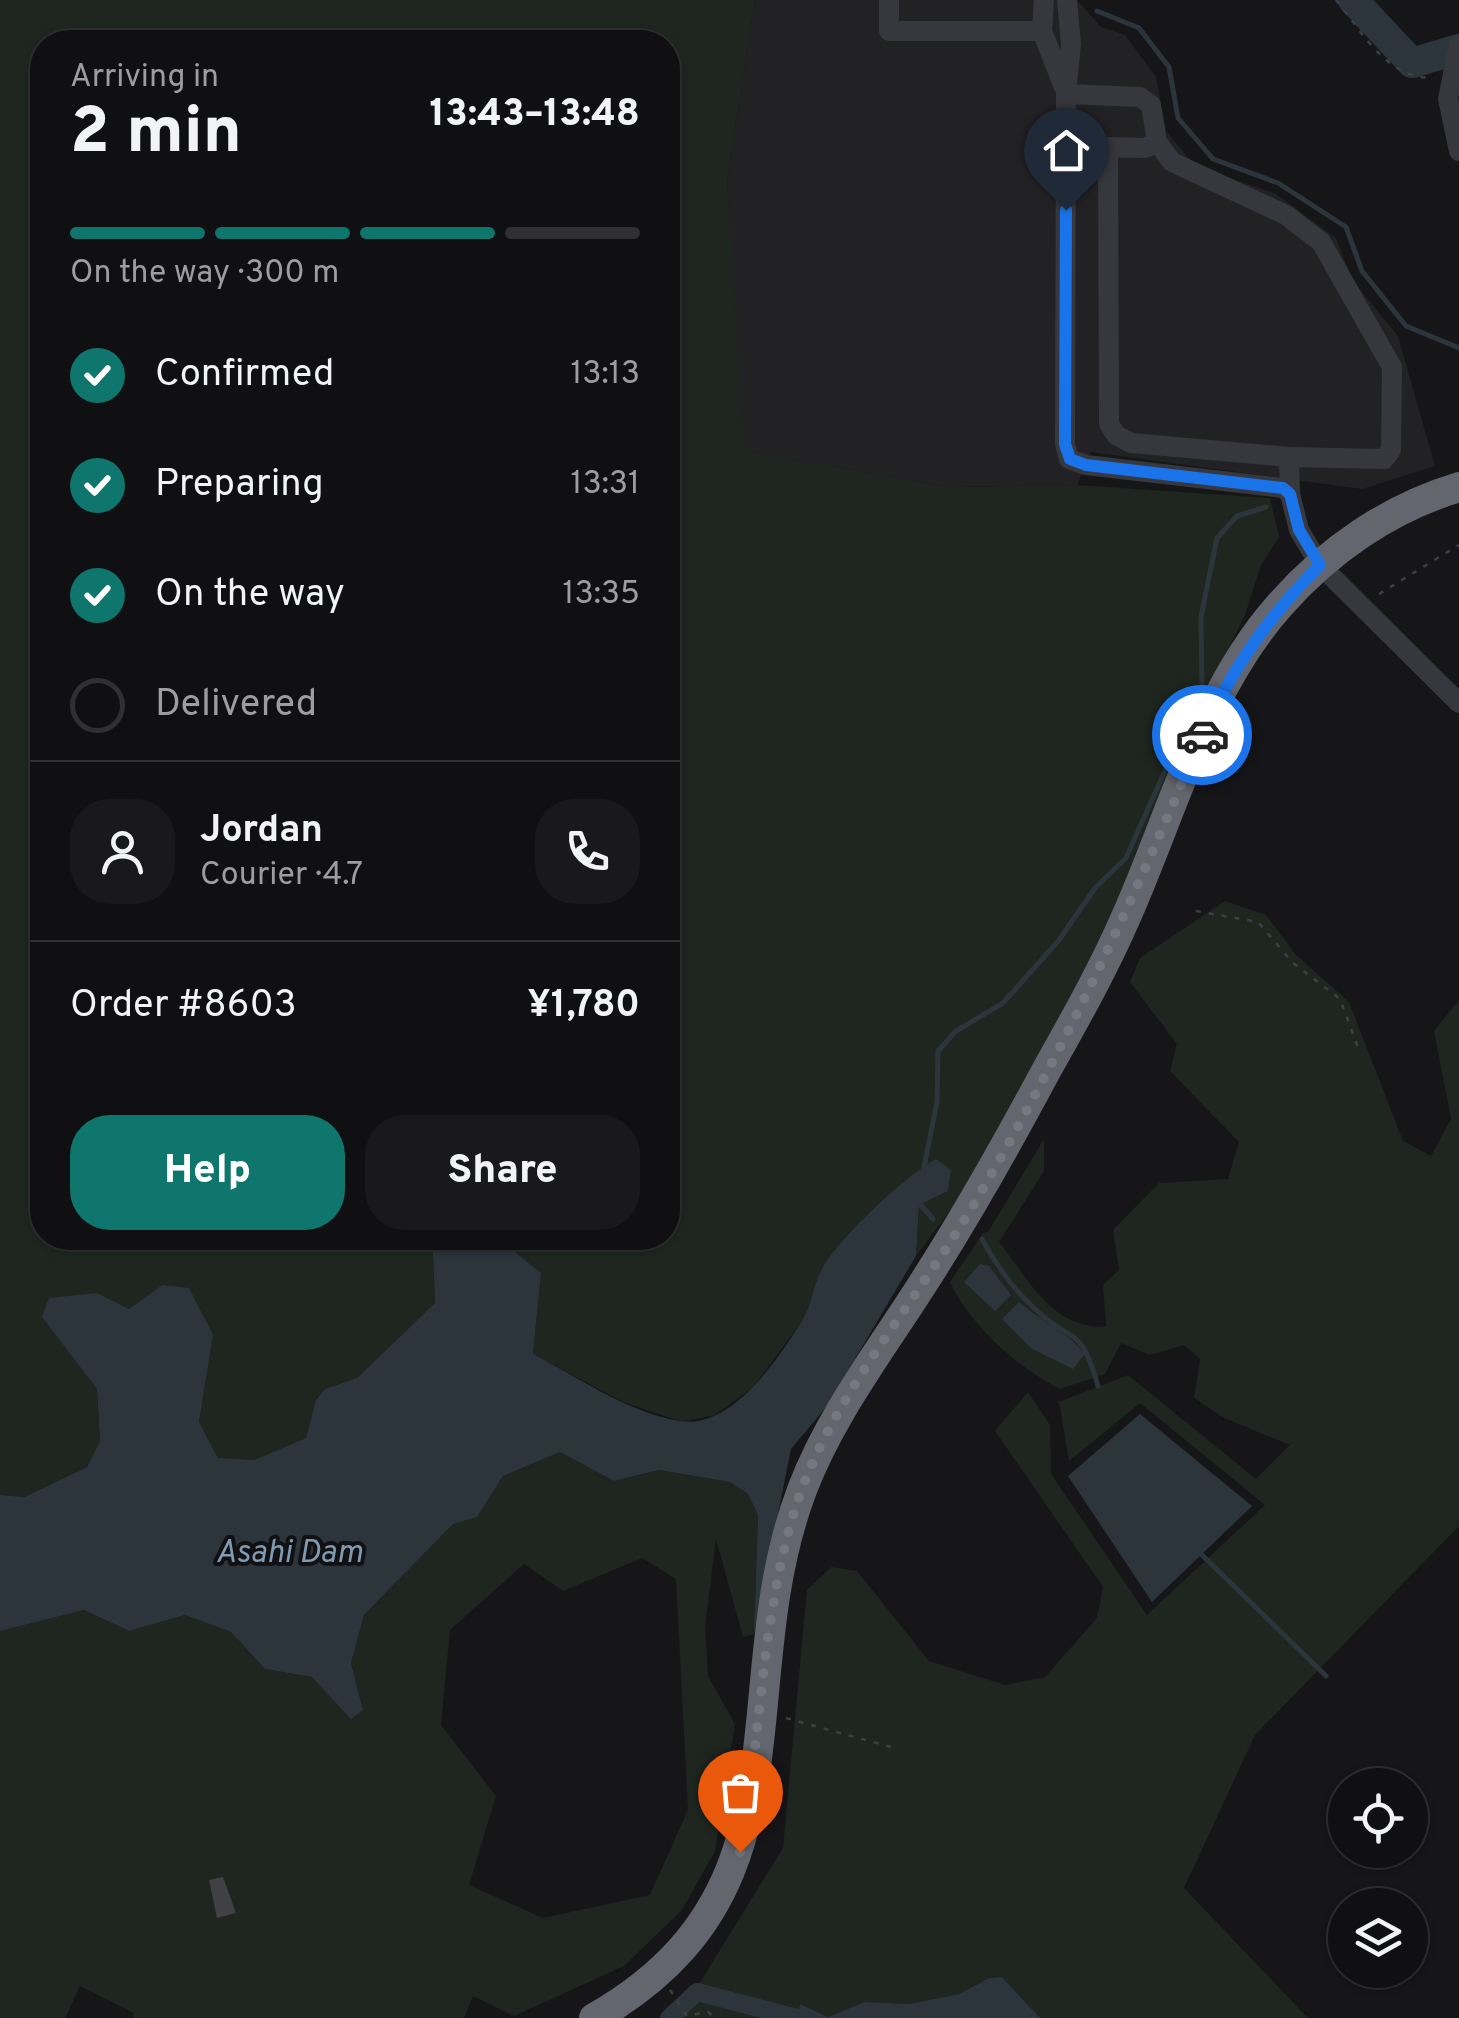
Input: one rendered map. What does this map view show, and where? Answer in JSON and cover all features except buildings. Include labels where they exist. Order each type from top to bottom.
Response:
[{"type":"highway","points":[[594,2018],[662,1970],[718,1902],[740,1852],[787,1540],[819,1450],[970,1210],[1048,1069],[1125,921],[1204,730],[1240,658],[1278,607],[1320,565],[1364,530],[1420,499],[1459,487]]},
{"type":"street","points":[[889,0],[889,30],[1042,31]]},
{"type":"street","points":[[1044,0],[1042,31],[1066,94]]},
{"type":"street","points":[[1067,0],[1071,44],[1066,94],[1065,444],[1070,459],[1086,465],[1283,488],[1290,494]]},
{"type":"street","points":[[1454,62],[1448,99],[1459,150]]},
{"type":"street","points":[[1066,94],[1140,97],[1151,106],[1157,142],[1172,162],[1286,216],[1321,242],[1392,367],[1391,450],[1384,458],[1289,456],[1131,443],[1116,435],[1109,424],[1108,147],[1146,148],[1157,142]]},
{"type":"street","points":[[1289,456],[1290,494],[1299,530],[1320,565],[1459,703]]},
{"type":"path","points":[[1336,0],[1394,70],[1414,78],[1454,62]]},
{"type":"path","points":[[1361,606],[1459,545]]},
{"type":"path","points":[[1196,912],[1258,922],[1292,962],[1340,1000],[1359,1050]]},
{"type":"path","points":[[761,1715],[803,1720],[890,1747]]},
{"type":"path","points":[[674,2000],[687,2016],[708,2012],[715,2018]]},
{"type":"shaded area","points":[[0,0],[755,0],[727,179],[745,451],[950,487],[1077,485],[1270,498],[1279,537],[1261,565],[1245,615],[1204,697],[1111,921],[977,1175],[916,1256],[919,1205],[948,1191],[951,1171],[822,1268],[805,1317],[753,1387],[715,1415],[682,1422],[623,1402],[533,1354],[541,1273],[513,1250],[680,1250],[680,30],[30,30],[30,1250],[435,1250],[435,1303],[357,1378],[325,1389],[316,1400],[306,1438],[254,1460],[218,1458],[199,1422],[213,1335],[162,1285],[129,1309],[97,1293],[43,1317],[97,1389],[100,1441],[87,1467],[23,1497],[0,1495]]},
{"type":"shaded area","points":[[755,0],[1077,0],[1101,27],[1125,35],[1156,77],[1166,131],[1195,166],[1276,194],[1336,238],[1352,280],[1398,336],[1435,466],[1362,489],[1091,452],[1077,485],[950,487],[744,451],[727,179]]},
{"type":"shaded area","points":[[1225,901],[1266,915],[1296,955],[1349,1002],[1403,1141],[1431,1156],[1451,1119],[1434,1031],[1459,1000],[1459,1526],[1255,1735],[1184,1888],[1308,2018],[1040,2018],[1002,1977],[989,1978],[959,1994],[909,2004],[864,2002],[828,2017],[800,2005],[797,2018],[678,2018],[783,1848],[807,1590],[831,1567],[857,1571],[929,1661],[1005,1685],[1045,1677],[1097,1618],[1103,1587],[995,1431],[1028,1392],[1050,1425],[1051,1474],[1147,1615],[1265,1505],[1140,1403],[1069,1461],[1059,1402],[1128,1375],[1256,1479],[1290,1445],[1224,1418],[1194,1398],[1200,1359],[1184,1345],[1150,1355],[1121,1343],[1105,1374],[1060,1389],[997,1344],[970,1314],[950,1282],[983,1233],[988,1232],[1044,1139],[1044,1171],[999,1242],[1044,1300],[1070,1320],[1087,1325],[1106,1327],[1103,1285],[1119,1270],[1113,1230],[1159,1183],[1228,1179],[1239,1142],[1170,1071],[1177,1044],[1130,982],[1140,958]]},
{"type":"shaded area","points":[[560,1452],[614,1481],[659,1470],[730,1482],[748,1494],[758,1515],[754,1634],[743,1637],[716,1539],[705,1627],[708,1676],[735,1724],[715,1851],[682,1910],[624,1966],[514,2016],[473,1996],[464,2018],[133,2018],[134,2013],[80,1986],[65,2018],[0,2018],[0,1631],[84,1610],[129,1631],[185,1615],[231,1632],[265,1669],[312,1677],[363,1709],[351,1663],[364,1615],[453,1524],[477,1516],[503,1476]],"holes":[[[642,1558],[676,1579],[688,1810],[650,1895],[543,1918],[469,1885],[496,1796],[441,1725],[450,1630],[524,1564],[563,1591]]]},
{"type":"water","name":"Asahi Dam","points":[[936,1159],[951,1170],[948,1191],[919,1205],[916,1256],[827,1406],[791,1449],[754,1634],[758,1515],[748,1494],[730,1482],[659,1470],[614,1481],[560,1452],[503,1476],[477,1517],[453,1524],[364,1615],[351,1663],[363,1710],[351,1719],[312,1677],[265,1669],[231,1632],[185,1615],[129,1631],[84,1610],[0,1631],[0,1495],[24,1497],[87,1467],[100,1441],[97,1389],[42,1317],[49,1298],[97,1293],[129,1309],[162,1285],[189,1288],[213,1335],[199,1422],[218,1458],[254,1460],[306,1438],[316,1400],[325,1389],[357,1378],[435,1303],[435,1250],[513,1250],[541,1273],[533,1354],[641,1410],[679,1421],[699,1421],[735,1403],[767,1371],[803,1319],[819,1275],[831,1256],[908,1179]]},
{"type":"water","points":[[980,1264],[989,1266],[1011,1295],[995,1311],[964,1282]]},
{"type":"water","points":[[1019,1302],[1085,1354],[1073,1369],[1032,1349],[1002,1319]]},
{"type":"water","points":[[1140,1414],[1252,1506],[1152,1602],[1068,1476]]},
{"type":"water","points":[[1002,1977],[1040,2018],[797,2018],[800,2004],[828,2017],[864,2002],[909,2004],[959,1994],[989,1978]]},
{"type":"waterway","points":[[1353,0],[1412,63],[1459,49]]},
{"type":"waterway","points":[[1097,11],[1139,28],[1169,67],[1178,118],[1213,159],[1278,183],[1346,227],[1362,271],[1406,326],[1459,348]]},
{"type":"waterway","points":[[923,1172],[937,1102],[938,1051],[956,1031],[1003,1003],[1059,940],[1095,888],[1126,858],[1202,688],[1201,617],[1217,538],[1237,516],[1266,507]]},
{"type":"waterway","points":[[918,1202],[933,1219]]},
{"type":"waterway","points":[[982,1239],[1019,1293],[1080,1344],[1098,1386]]},
{"type":"waterway","points":[[1199,1552],[1326,1676]]},
{"type":"waterway","points":[[669,2018],[697,1992],[797,2018]]},
{"type":"way so far","points":[[740,1852],[778,1586],[800,1494],[842,1410],[970,1210],[1048,1069],[1125,921],[1202,735]]},
{"type":"route","points":[[1066,210],[1065,444],[1070,459],[1086,465],[1283,488],[1290,494],[1299,530],[1320,565],[1278,607],[1240,658],[1202,735]]}]
